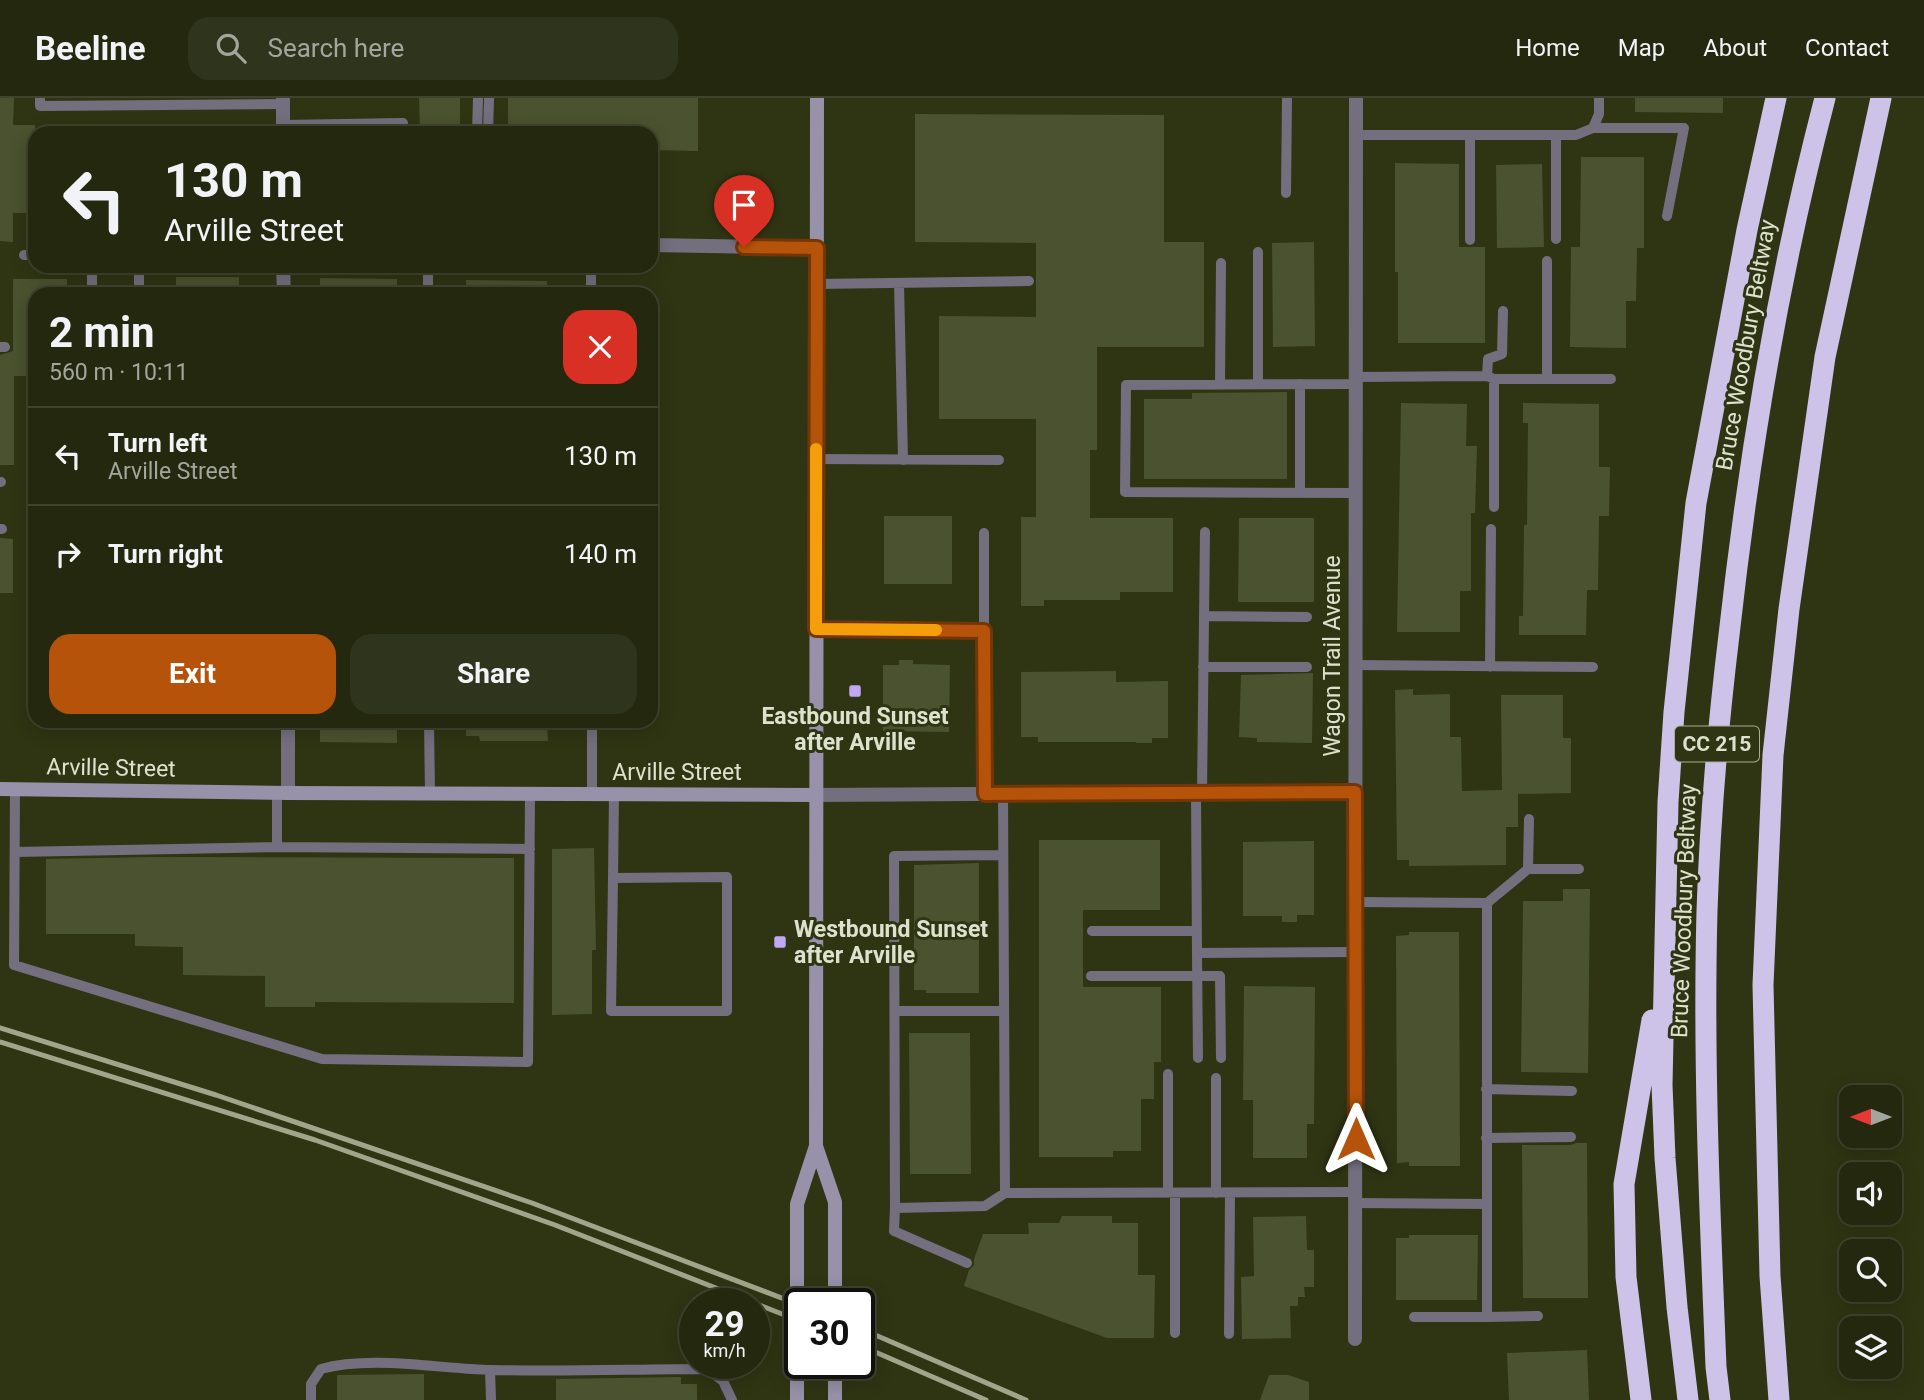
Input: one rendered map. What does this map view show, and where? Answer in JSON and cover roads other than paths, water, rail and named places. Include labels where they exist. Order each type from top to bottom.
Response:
[{"type":"highway","name":"CC 215","points":[[1688,1400],[1677,1307],[1662,1085],[1668,802],[1674,712],[1696,503],[1746,230],[1776,98]]},
{"type":"highway","name":"Bruce Woodbury Beltway","points":[[1720,1400],[1716,1367],[1705,1056],[1707,908],[1718,727],[1740,536],[1768,355],[1799,197],[1825,98]]},
{"type":"highway","name":"CC 215","points":[[1779,1400],[1770,1276],[1763,985],[1773,755],[1789,609],[1825,357],[1881,98]]},
{"type":"highway","points":[[1641,1400],[1626,1277],[1623,1184],[1664,953]]},
{"type":"main road","points":[[797,1400],[797,1204],[816,1146],[817,98]]},
{"type":"main road","name":"Arville Street","points":[[0,789],[430,794],[815,794]]},
{"type":"main road","points":[[816,1146],[835,1202],[835,1288]]},
{"type":"main road","points":[[835,1379],[835,1400]]},
{"type":"street","name":"Wagon Trail Avenue","points":[[1355,1339],[1356,98]]},
{"type":"street","points":[[283,101],[283,126]]},
{"type":"street","points":[[658,245],[817,248]]},
{"type":"street","points":[[283,793],[288,728]]},
{"type":"street","name":"Arville Street","points":[[815,794],[1355,792]]},
{"type":"lane","points":[[40,98],[40,106],[283,101]]},
{"type":"lane","points":[[477,126],[478,98]]},
{"type":"lane","points":[[488,126],[489,98]]},
{"type":"lane","points":[[1286,193],[1287,98]]},
{"type":"lane","points":[[1593,128],[1599,114],[1599,98]]},
{"type":"lane","points":[[343,126],[403,123]]},
{"type":"lane","points":[[1356,135],[1576,135],[1593,128],[1684,128],[1667,216]]},
{"type":"lane","points":[[1470,135],[1470,240]]},
{"type":"lane","points":[[1556,135],[1556,239]]},
{"type":"lane","points":[[1258,252],[1258,384]]},
{"type":"lane","points":[[1547,261],[1547,379]]},
{"type":"lane","points":[[1220,384],[1221,263]]},
{"type":"lane","points":[[816,284],[1029,281]]},
{"type":"lane","points":[[899,283],[902,460]]},
{"type":"lane","points":[[1493,507],[1488,359],[1502,354],[1503,310]]},
{"type":"lane","points":[[1356,493],[1125,492],[1126,385],[1300,384],[1490,378],[1611,379]]},
{"type":"lane","points":[[1300,384],[1300,493]]},
{"type":"lane","points":[[816,459],[999,460]]},
{"type":"lane","points":[[1490,667],[1491,528]]},
{"type":"lane","points":[[1198,1058],[1197,931],[1205,532]]},
{"type":"lane","points":[[984,533],[985,794]]},
{"type":"lane","points":[[1204,616],[1307,617]]},
{"type":"lane","points":[[816,629],[984,631]]},
{"type":"lane","points":[[1355,665],[1593,667]]},
{"type":"lane","points":[[1203,667],[1307,667]]},
{"type":"lane","points":[[429,728],[430,794]]},
{"type":"lane","points":[[592,728],[592,794]]},
{"type":"lane","points":[[15,789],[14,965],[322,1059],[528,1062],[530,794]]},
{"type":"lane","points":[[277,847],[283,793]]},
{"type":"lane","points":[[613,878],[727,877],[727,1011],[611,1011],[614,794]]},
{"type":"lane","points":[[1003,794],[1005,1193]]},
{"type":"lane","points":[[1528,869],[1529,819]]},
{"type":"lane","points":[[15,852],[277,847],[530,849]]},
{"type":"lane","points":[[967,1263],[894,1231],[894,856],[1003,855]]},
{"type":"lane","points":[[1356,902],[1487,902],[1528,869],[1579,869]]},
{"type":"lane","points":[[1487,902],[1487,1317]]},
{"type":"lane","points":[[1092,931],[1197,931]]},
{"type":"lane","points":[[1198,953],[1356,952]]},
{"type":"lane","points":[[1091,976],[1220,976],[1221,1058]]},
{"type":"lane","points":[[895,1011],[1004,1011]]},
{"type":"lane","points":[[1168,1074],[1175,1333]]},
{"type":"lane","points":[[1216,1078],[1216,1193]]},
{"type":"lane","points":[[1486,1089],[1572,1091]]},
{"type":"lane","points":[[1486,1138],[1571,1137]]},
{"type":"lane","points":[[895,1208],[985,1206],[1005,1193],[1230,1193],[1487,1205]]},
{"type":"lane","points":[[1229,1334],[1230,1193]]},
{"type":"lane","points":[[1414,1317],[1538,1316]]},
{"type":"lane","points":[[311,1400],[311,1384],[321,1369],[338,1365],[423,1365],[490,1370],[708,1369],[723,1381],[732,1400]]},
{"type":"lane","points":[[490,1370],[491,1400]]},
{"type":"railway","points":[[0,1028],[216,1095],[532,1203],[784,1299]]},
{"type":"railway","points":[[0,1042],[315,1140],[555,1225],[784,1315]]},
{"type":"railway","points":[[875,1335],[1026,1400]]},
{"type":"railway","points":[[875,1352],[986,1400]]},
{"type":"place","name":"Eastbound Sunset after Arville","points":[[855,691]]},
{"type":"place","name":"Westbound Sunset after Arville","points":[[780,942]]}]
